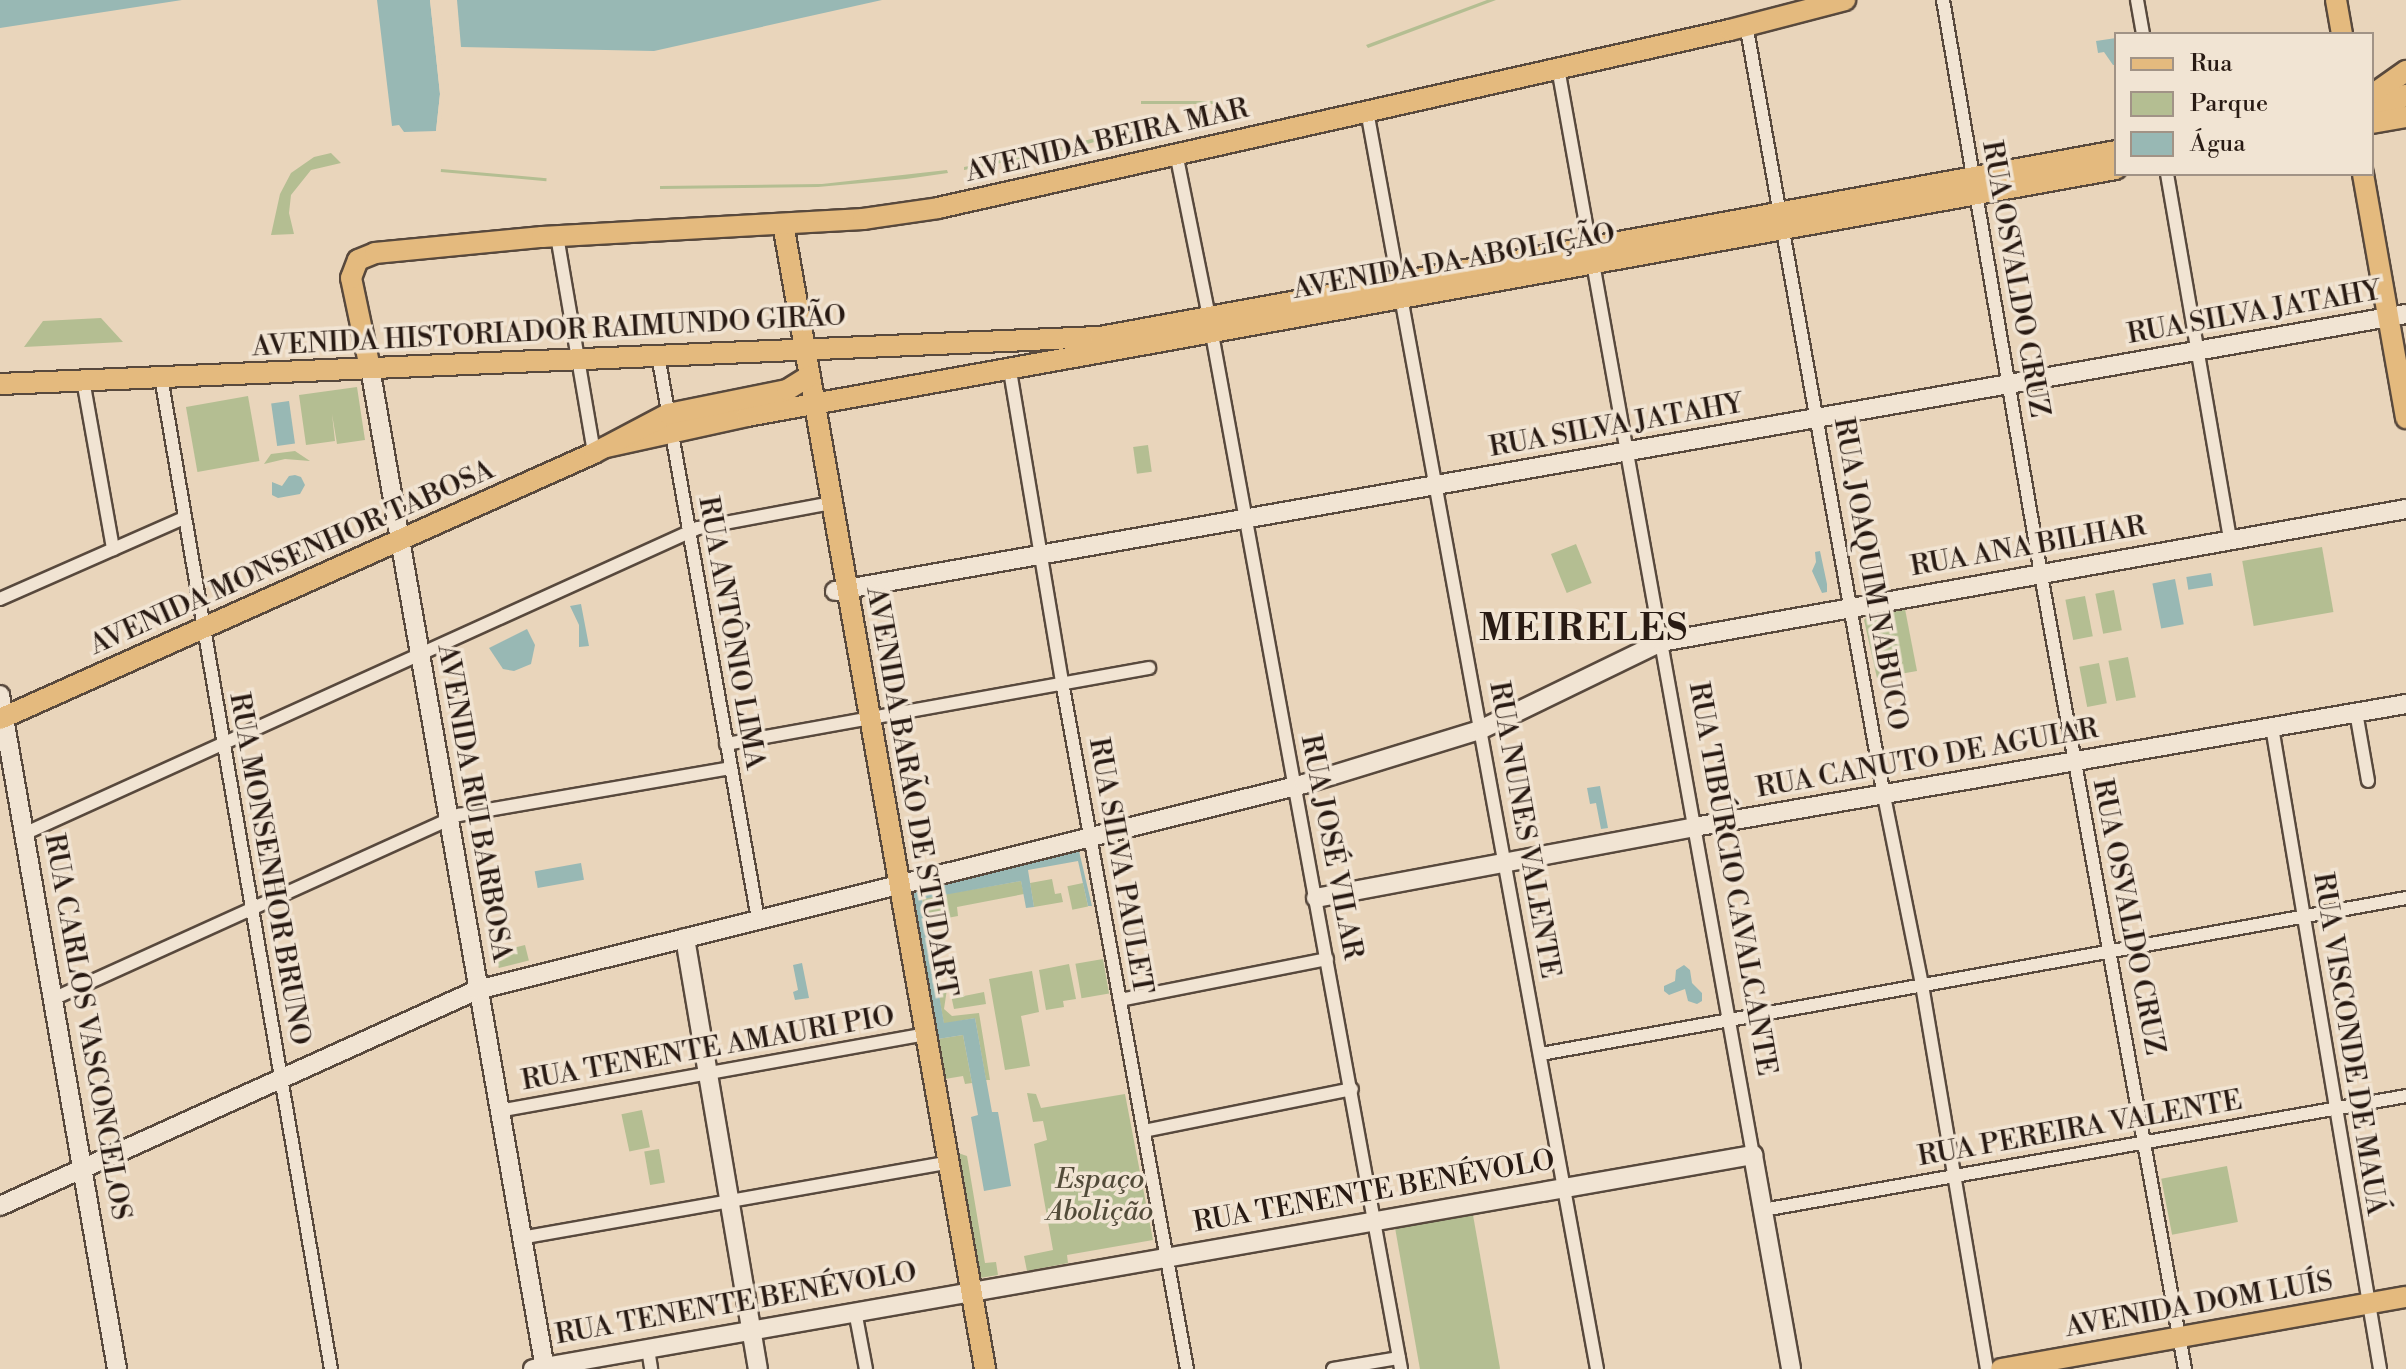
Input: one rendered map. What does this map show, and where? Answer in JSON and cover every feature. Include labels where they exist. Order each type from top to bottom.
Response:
[{"type":"main road","name":"AVENIDA BEIRA MAR","points":[[368,255],[557,236],[863,219],[938,208],[1845,0]]},
{"type":"main road","points":[[2336,0],[2342,32]]},
{"type":"main road","points":[[2374,94],[2406,71]]},
{"type":"main road","points":[[2374,115],[2406,95]]},
{"type":"main road","points":[[2374,123],[2406,117]]},
{"type":"main road","name":"AVENIDA DA ABOLIÇÃO","points":[[807,405],[1010,371],[1210,325],[1974,185],[2114,151]]},
{"type":"main road","name":"AVENIDA DA ABOLIÇÃO","points":[[1974,185],[2114,169]]},
{"type":"main road","points":[[2363,176],[2397,315],[2406,418]]},
{"type":"main road","name":"AVENIDA BARÃO DE STUDART","points":[[783,224],[809,376],[807,405],[942,1163],[964,1292],[972,1369]]},
{"type":"main road","name":"AVENIDA RUI BARBOSA","points":[[368,255],[355,263],[351,278],[370,368]]},
{"type":"main road","name":"AVENIDA DA ABOLIÇÃO","points":[[1100,337],[1210,325]]},
{"type":"main road","name":"AVENIDA HISTORIADOR RAIMUNDO GIRÃO","points":[[0,384],[1100,337]]},
{"type":"main road","name":"AVENIDA MONSENHOR TABOSA","points":[[2,718],[600,450],[670,422],[787,390],[809,376]]},
{"type":"main road","name":"AVENIDA MONSENHOR TABOSA","points":[[670,422],[807,405]]},
{"type":"main road","name":"AVENIDA BARÃO DE STUDART","points":[[964,1292],[985,1369]]},
{"type":"main road","name":"AVENIDA DOM LUÍS","points":[[2001,1369],[2406,1297]]},
{"type":"street","name":"RUA OSVALDO CRUZ","points":[[1943,0],[2041,574],[2185,1369]]},
{"type":"street","points":[[2137,0],[2143,32]]},
{"type":"street","name":"RUA JOAQUIM NABUCO","points":[[1746,24],[1884,796],[1922,985],[1987,1369]]},
{"type":"street","name":"RUA TIBÚRCIO CAVALCANTE","points":[[1558,68],[1791,1369]]},
{"type":"street","name":"RUA NUNES VALENTE","points":[[1367,111],[1438,485],[1597,1369]]},
{"type":"street","name":"RUA JOSÉ VILAR","points":[[1176,153],[1352,1089],[1400,1363]]},
{"type":"street","points":[[2167,176],[2230,538]]},
{"type":"street","points":[[557,236],[579,359],[600,450]]},
{"type":"street","name":"RUA SILVA JATAHY","points":[[841,590],[2397,315]]},
{"type":"street","name":"RUA ANTÔNIO LIMA","points":[[658,355],[758,919]]},
{"type":"street","name":"AVENIDA RUI BARBOSA","points":[[370,368],[541,1368]]},
{"type":"street","name":"RUA SILVA PAULET","points":[[1010,371],[1062,682],[1187,1369]]},
{"type":"street","name":"RUA MONSENHOR BRUNO","points":[[161,377],[331,1369]]},
{"type":"street","points":[[83,380],[113,549]]},
{"type":"street","points":[[26,833],[690,532],[825,505]]},
{"type":"street","name":"RUA ANA BILHAR","points":[[0,1206],[477,990],[1295,786],[1480,730],[1661,642],[2406,509]]},
{"type":"street","points":[[0,599],[184,518]]},
{"type":"street","points":[[726,744],[1149,668]]},
{"type":"street","name":"RUA CARLOS VASCONCELOS","points":[[0,695],[117,1369]]},
{"type":"street","name":"RUA CANUTO DE AGUIAR","points":[[1316,898],[1505,865],[1694,827],[2406,704]]},
{"type":"street","points":[[2356,712],[2368,781]]},
{"type":"street","name":"RUA VISCONDE DE MAUÁ","points":[[2272,727],[2380,1369]]},
{"type":"street","points":[[55,998],[449,819],[730,768]]},
{"type":"street","points":[[1541,1054],[2406,898]]},
{"type":"street","points":[[685,938],[758,1369]]},
{"type":"street","points":[[1120,1000],[1327,959]]},
{"type":"street","name":"RUA TENENTE AMAURI PIO","points":[[498,1111],[920,1035]]},
{"type":"street","points":[[1144,1131],[1352,1089]]},
{"type":"street","name":"RUA PEREIRA VALENTE","points":[[1763,1210],[2406,1096]]},
{"type":"street","name":"RUA TENENTE BENÉVOLO","points":[[541,1368],[1753,1155]]},
{"type":"street","points":[[520,1238],[942,1163]]},
{"type":"street","points":[[855,1311],[866,1369]]},
{"type":"street","points":[[648,1349],[651,1369]]},
{"type":"street","points":[[1333,1369],[1400,1363]]},
{"type":"green space","points":[[1487,0],[1496,0],[1368,48],[1366,45]]},
{"type":"green space","points":[[1141,101],[1220,101],[1220,104],[1141,104]]},
{"type":"green space","points":[[1142,126],[1140,130],[1053,153],[964,170],[964,167],[1033,154]]},
{"type":"green space","points":[[331,153],[341,163],[311,170],[291,195],[289,213],[294,234],[271,235],[280,194],[291,173],[314,157]]},
{"type":"green space","points":[[441,169],[547,178],[546,181],[441,172]]},
{"type":"green space","points":[[947,170],[948,173],[906,179],[818,187],[660,189],[660,186],[822,184]]},
{"type":"green space","points":[[101,318],[123,342],[24,347],[43,321]]},
{"type":"green space","points":[[357,387],[365,440],[337,444],[332,414],[335,441],[306,445],[299,395]]},
{"type":"green space","points":[[248,396],[259,461],[197,472],[186,407]]},
{"type":"green space","points":[[1148,445],[1152,472],[1137,474],[1133,447]]},
{"type":"green space","points":[[295,451],[310,461],[285,459],[264,464],[271,454]]},
{"type":"green space","points":[[1576,544],[1592,583],[1567,593],[1551,554]]},
{"type":"green space","points":[[2322,547],[2333,612],[2254,626],[2242,561]]},
{"type":"green space","points":[[2114,590],[2122,630],[2103,634],[2095,594]]},
{"type":"green space","points":[[2085,596],[2093,636],[2073,640],[2065,600]]},
{"type":"green space","points":[[1905,609],[1917,671],[1877,678],[1864,620],[1868,615]]},
{"type":"green space","points":[[2128,657],[2136,697],[2116,701],[2108,661]]},
{"type":"green space","points":[[2099,663],[2107,703],[2087,707],[2079,667]]},
{"type":"green space","points":[[1052,879],[1055,894],[1061,893],[1063,902],[1034,907],[1030,883]]},
{"type":"green space","points":[[1021,881],[1024,894],[957,907],[958,916],[926,922],[922,898]]},
{"type":"green space","points":[[1083,883],[1088,906],[1072,910],[1067,886]]},
{"type":"green space","points":[[525,945],[529,961],[499,968],[495,952]]},
{"type":"green space","points":[[1103,959],[1109,993],[1082,998],[1075,964]]},
{"type":"green space","points":[[1069,964],[1076,999],[1063,1001],[1064,1007],[1046,1010],[1039,970]]},
{"type":"green space","points":[[1032,971],[1039,1012],[1021,1016],[1030,1066],[1005,1070],[989,979]]},
{"type":"green space","points":[[947,989],[944,1009],[952,1016],[979,1013],[990,1080],[986,1080],[975,1018],[944,1024],[938,991]]},
{"type":"green space","points":[[962,992],[964,996],[984,992],[986,1004],[954,1009],[951,995]]},
{"type":"green space","points":[[963,1035],[972,1083],[965,1084],[963,1076],[945,1079],[938,1039]]},
{"type":"green space","name":"Espaço Abolição","points":[[1027,1093],[1036,1094],[1041,1108],[1125,1094],[1153,1240],[1067,1255],[1068,1263],[1027,1271],[1024,1256],[1053,1250],[1034,1144],[1047,1140],[1043,1121],[1033,1122]]},
{"type":"green space","points":[[642,1110],[650,1147],[629,1152],[621,1114]]},
{"type":"green space","points":[[659,1149],[665,1182],[650,1185],[644,1152]]},
{"type":"green space","points":[[958,1153],[967,1156],[985,1263],[996,1262],[998,1275],[980,1278]]},
{"type":"green space","points":[[2227,1166],[2238,1222],[2172,1235],[2161,1179]]},
{"type":"green space","points":[[1473,1215],[1500,1369],[1420,1369],[1395,1229]]},
{"type":"water","points":[[0,0],[182,0],[0,28]]},
{"type":"water","points":[[377,0],[430,0],[440,94],[436,131],[404,132],[399,125],[392,126]]},
{"type":"water","points":[[457,0],[882,0],[654,51],[461,47]]},
{"type":"water","points":[[2114,38],[2114,65],[2104,52],[2098,53],[2096,41]]},
{"type":"water","points":[[289,401],[295,444],[277,446],[271,404]]},
{"type":"water","points":[[289,476],[301,477],[305,485],[300,494],[278,498],[272,495],[272,482],[282,486]]},
{"type":"water","points":[[1820,551],[1827,584],[1827,592],[1822,593],[1812,571],[1816,562],[1815,552]]},
{"type":"water","points":[[2211,573],[2213,586],[2188,590],[2186,577]]},
{"type":"water","points":[[2175,579],[2184,624],[2161,629],[2152,583]]},
{"type":"water","points":[[581,604],[589,646],[579,647],[579,625],[570,606]]},
{"type":"water","points":[[527,629],[535,645],[531,664],[514,671],[503,669],[489,648]]},
{"type":"water","points":[[1600,786],[1608,828],[1601,829],[1596,803],[1590,804],[1587,788]]},
{"type":"water","points":[[1079,851],[1092,906],[1088,906],[1078,861],[1028,870],[1034,907],[1026,908],[1021,881],[922,899],[944,1023],[975,1018],[992,1112],[998,1112],[1011,1186],[984,1191],[971,1117],[978,1115],[963,1035],[938,1039],[913,896],[915,892]]},
{"type":"water","points":[[581,863],[584,880],[538,888],[535,871]]},
{"type":"water","points":[[802,963],[809,998],[795,1000],[793,992],[798,990],[793,965]]},
{"type":"water","points":[[1684,965],[1690,970],[1692,983],[1702,993],[1702,1001],[1697,1004],[1688,1001],[1685,989],[1669,995],[1664,991],[1664,986],[1675,981],[1676,970]]},
{"type":"pier","points":[[430,0],[434,0],[442,67],[444,94],[440,131],[436,131],[440,94]]},
{"type":"district","name":"MEIRELES","points":[[1584,630]]}]
